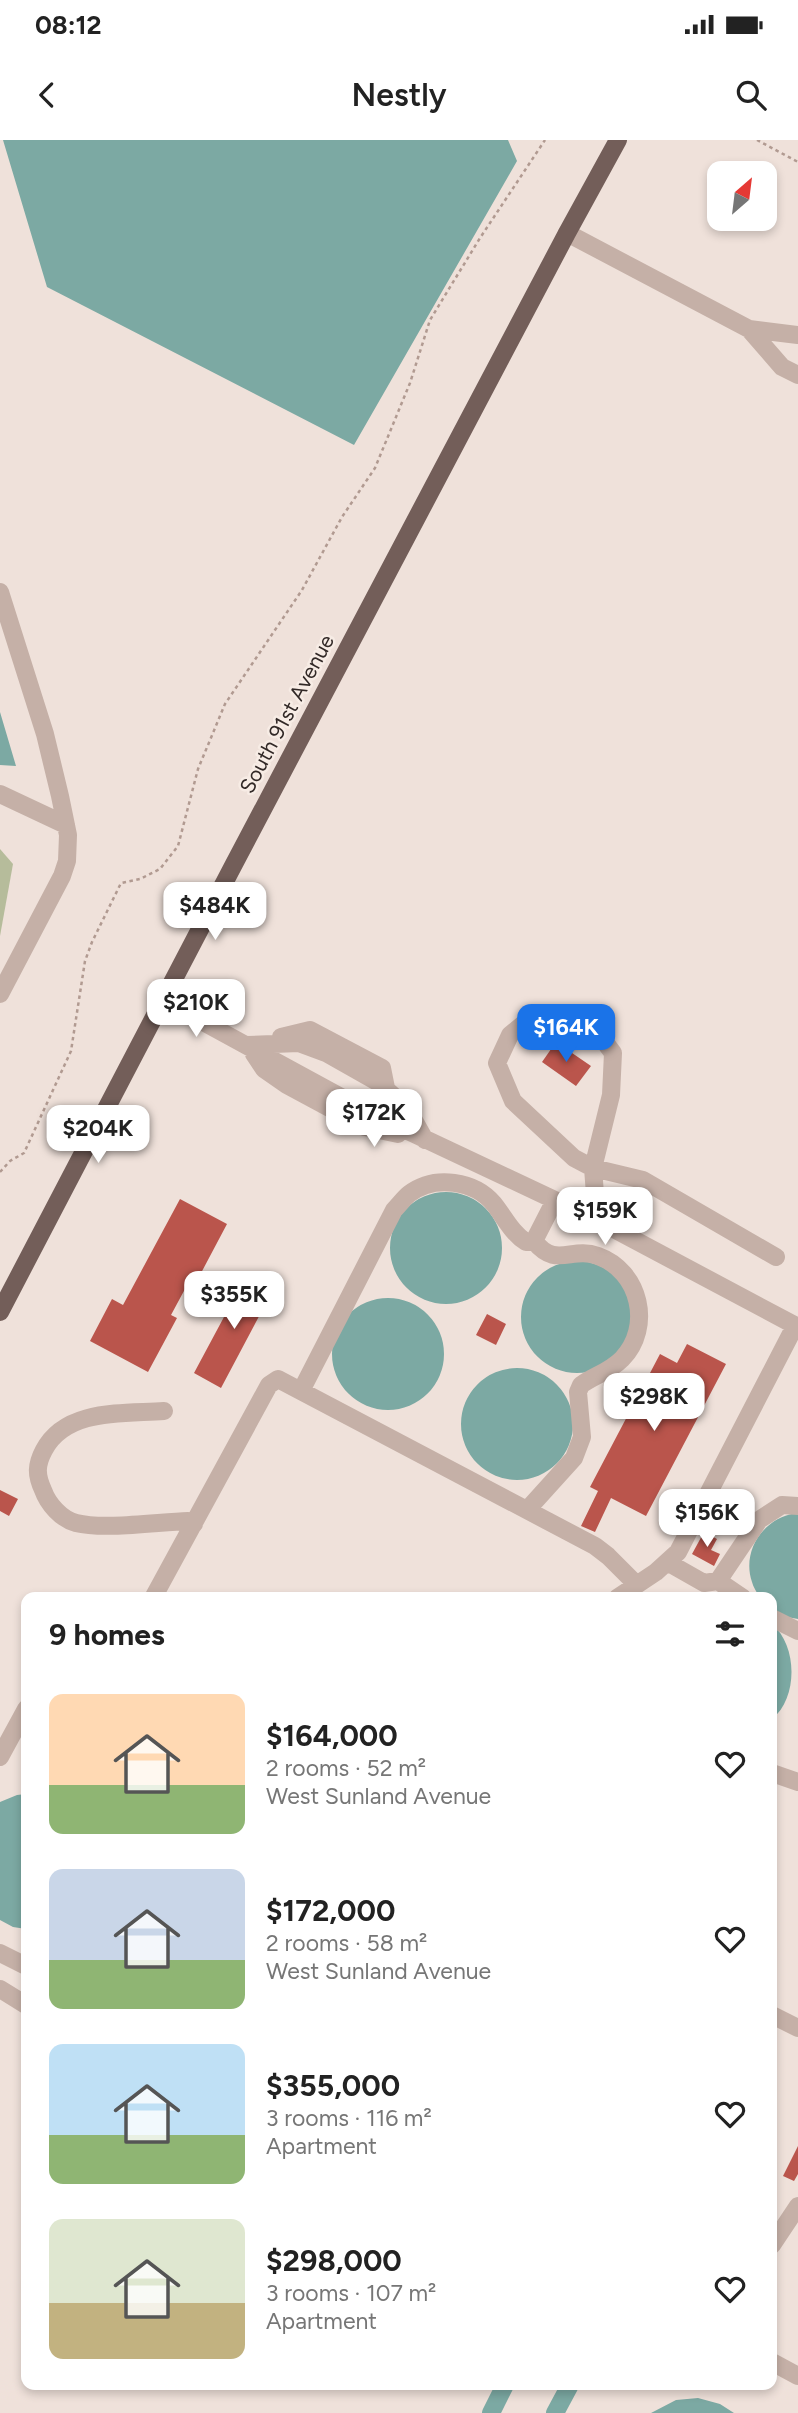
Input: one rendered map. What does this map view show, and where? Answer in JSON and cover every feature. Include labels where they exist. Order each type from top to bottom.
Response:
[{"type":"main road","name":"South 91st Avenue","points":[[0,1312],[618,140]]},
{"type":"street","points":[[567,233],[749,329],[798,335]]},
{"type":"street","points":[[749,329],[782,367],[798,375]]},
{"type":"street","points":[[0,592],[45,734],[66,825],[67,861],[62,876],[0,994]]},
{"type":"street","points":[[0,794],[66,825]]},
{"type":"street","points":[[163,1000],[247,1045],[264,1069],[287,1086],[365,1127],[425,1140],[555,1200],[797,1327],[677,1552],[626,1592]]},
{"type":"street","points":[[597,1220],[593,1168],[611,1095],[613,1053],[598,1033],[561,1015],[533,1016],[510,1035],[497,1063],[513,1101],[574,1158],[593,1168],[643,1180],[776,1256]]},
{"type":"street","points":[[247,1045],[299,1043],[312,1046],[386,1088],[407,1108],[425,1140]]},
{"type":"street","points":[[301,1391],[394,1210],[410,1193],[433,1184],[452,1182],[477,1188],[493,1203],[517,1236],[526,1242],[534,1241]]},
{"type":"street","points":[[534,1241],[555,1200]]},
{"type":"street","points":[[527,1510],[575,1458],[582,1437],[578,1392],[581,1385],[608,1372],[624,1357],[635,1338],[639,1310],[633,1286],[611,1262],[590,1253],[551,1255],[543,1252],[534,1241]]},
{"type":"street","points":[[156,1592],[268,1385],[278,1379],[595,1546],[637,1585]]},
{"type":"street","points":[[164,1411],[90,1417],[65,1426],[48,1441],[38,1460],[37,1476],[51,1506],[74,1522],[97,1525],[188,1521],[194,1524]]},
{"type":"street","points":[[718,1581],[759,1520],[782,1505],[798,1506]]},
{"type":"street","points":[[667,1562],[704,1583],[718,1581],[734,1592]]},
{"type":"street","points":[[777,1620],[798,1631]]},
{"type":"street","points":[[0,1757],[21,1718]]},
{"type":"street","points":[[777,1775],[798,1782]]},
{"type":"street","points":[[0,1953],[21,1964]]},
{"type":"street","points":[[0,1989],[21,2002]]},
{"type":"street","points":[[777,2018],[798,2028]]},
{"type":"street","points":[[777,2238],[798,2206]]},
{"type":"street","points":[[777,2365],[798,2376]]},
{"type":"path","points":[[0,1172],[10,1161],[24,1153],[71,1051],[85,961],[121,883],[140,879],[160,869],[178,846],[198,769],[225,704],[302,590],[342,517],[376,468],[410,383],[430,320],[545,140]]},
{"type":"path","points":[[757,140],[798,162]]},
{"type":"green space","points":[[0,849],[13,864],[0,936]]},
{"type":"water","points":[[3,140],[508,140],[517,161],[354,445],[47,287]]},
{"type":"water","points":[[0,712],[16,766],[0,765]]},
{"type":"water","points":[[446,1192],[467,1196],[486,1208],[498,1227],[502,1248],[498,1269],[486,1288],[467,1300],[446,1304],[425,1300],[406,1288],[394,1269],[390,1248],[394,1227],[406,1208],[425,1196]]},
{"type":"water","points":[[577,1261],[598,1266],[616,1278],[628,1296],[633,1317],[628,1338],[616,1356],[598,1368],[577,1373],[556,1368],[538,1356],[526,1338],[521,1317],[526,1296],[538,1278],[556,1266]]},
{"type":"water","points":[[388,1298],[409,1302],[428,1314],[440,1333],[444,1354],[440,1375],[428,1394],[409,1406],[388,1410],[367,1406],[348,1394],[336,1375],[332,1354],[336,1333],[348,1314],[367,1302]]},
{"type":"water","points":[[517,1368],[538,1372],[557,1384],[569,1403],[573,1424],[569,1445],[557,1464],[538,1476],[517,1480],[496,1476],[477,1464],[465,1445],[461,1424],[465,1403],[477,1384],[496,1372]]},
{"type":"water","points":[[798,1513],[798,1619],[777,1612],[777,1592],[757,1592],[749,1570],[753,1547],[758,1537],[775,1521]]},
{"type":"water","points":[[777,1630],[787,1645],[792,1672],[787,1698],[777,1714]]},
{"type":"water","points":[[21,1795],[21,1928],[0,1920],[0,1802]]},
{"type":"water","points":[[698,2398],[720,2404],[734,2413],[651,2413],[676,2400]]},
{"type":"building","points":[[556,1042],[591,1066],[576,1086],[542,1062]]},
{"type":"building","points":[[180,1199],[227,1224],[191,1292],[185,1289],[171,1315],[177,1318],[148,1372],[90,1341],[112,1299],[123,1305]]},
{"type":"building","points":[[247,1274],[274,1288],[221,1388],[194,1373]]},
{"type":"building","points":[[487,1314],[506,1324],[496,1345],[476,1335]]},
{"type":"building","points":[[687,1344],[726,1364],[646,1516],[611,1498],[595,1532],[581,1526],[598,1491],[590,1487],[660,1354],[677,1363]]},
{"type":"building","points":[[0,1490],[18,1499],[9,1516],[0,1511]]},
{"type":"building","points":[[704,1532],[717,1539],[711,1550],[720,1554],[714,1566],[692,1554]]},
{"type":"building","points":[[798,2146],[798,2174],[794,2181],[783,2176]]},
{"type":"waterway","points":[[491,2413],[502,2390]]},
{"type":"waterway","points":[[555,2413],[567,2390]]}]
